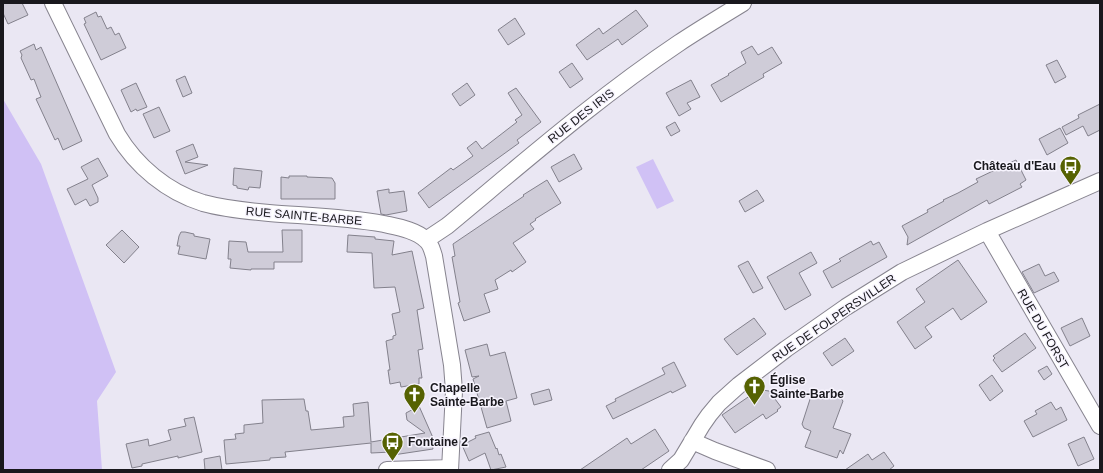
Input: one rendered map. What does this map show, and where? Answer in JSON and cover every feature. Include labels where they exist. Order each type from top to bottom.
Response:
[{"type":"street","name":"RUE SAINTE-BARBE","points":[[53,3],[124,146],[133,158],[168,187],[180,194],[202,202],[230,209],[362,220],[405,229],[426,240]]},
{"type":"street","name":"RUE DES IRIS","points":[[426,240],[447,226],[584,113],[633,76],[679,43],[744,3]]},
{"type":"street","name":"RUE DE FOLPERSVILLER","points":[[670,470],[681,460],[709,415],[719,403],[739,385],[786,349],[846,307],[902,272],[987,231],[1100,182]]},
{"type":"street","name":"RUE DU FORST","points":[[987,231],[1100,426]]},
{"type":"street","points":[[387,470],[450,469],[454,391],[452,365],[434,256],[431,247],[426,240]]},
{"type":"street","points":[[692,441],[767,470]]},
{"type":"shaded area","points":[[3,99],[41,164],[116,372],[97,401],[102,470],[3,470]]},
{"type":"shaded area","points":[[653,159],[674,201],[657,209],[636,167]]},
{"type":"building","points":[[3,3],[22,3],[28,15],[8,24],[3,13]]},
{"type":"building","points":[[636,10],[648,26],[622,45],[618,39],[587,60],[576,45],[599,28],[603,34]]},
{"type":"building","points":[[96,12],[98,17],[101,16],[107,29],[111,27],[115,35],[119,33],[126,48],[101,60],[84,24],[86,23],[84,18]]},
{"type":"building","points":[[515,18],[525,34],[508,45],[498,30]]},
{"type":"building","points":[[34,44],[36,50],[41,47],[82,141],[63,150],[58,138],[55,140],[36,99],[41,97],[34,79],[31,80],[21,58],[22,55],[20,51]]},
{"type":"building","points":[[752,46],[758,55],[772,47],[782,63],[763,74],[764,77],[721,102],[711,85],[746,63],[741,52]]},
{"type":"building","points":[[1057,60],[1066,77],[1055,83],[1046,65]]},
{"type":"building","points":[[572,63],[583,79],[570,88],[559,72]]},
{"type":"building","points":[[185,76],[192,93],[183,97],[176,80]]},
{"type":"building","points":[[691,80],[700,97],[687,103],[691,109],[679,116],[666,93]]},
{"type":"building","points":[[136,83],[147,107],[137,111],[136,109],[131,112],[121,90]]},
{"type":"building","points":[[467,83],[475,95],[460,106],[452,94]]},
{"type":"building","points":[[516,88],[541,122],[517,140],[519,143],[429,208],[418,193],[451,168],[453,170],[473,156],[467,148],[476,141],[482,149],[517,122],[515,120],[522,115],[508,93]]},
{"type":"building","points":[[1100,104],[1100,130],[1088,136],[1083,126],[1066,135],[1062,127],[1079,118],[1078,115]]},
{"type":"building","points":[[159,107],[170,131],[154,138],[143,114]]},
{"type":"building","points":[[675,122],[680,131],[671,136],[666,127]]},
{"type":"building","points":[[1060,128],[1068,143],[1047,155],[1039,139]]},
{"type":"building","points":[[193,144],[198,157],[185,162],[208,165],[185,174],[176,151]]},
{"type":"building","points":[[574,154],[582,169],[559,182],[551,167]]},
{"type":"building","points":[[98,158],[108,176],[92,185],[98,198],[98,202],[90,206],[86,199],[75,205],[67,189],[88,179],[81,167]]},
{"type":"building","points":[[1016,160],[1026,180],[1020,184],[1022,187],[989,204],[987,200],[907,245],[908,237],[902,226],[928,212],[927,210],[944,201],[943,200],[978,182],[976,179]]},
{"type":"building","points":[[234,168],[262,171],[260,188],[249,187],[248,190],[237,188],[237,186],[233,185]]},
{"type":"building","points":[[289,176],[332,178],[335,183],[335,199],[281,199],[281,177],[289,178]]},
{"type":"building","points":[[547,180],[561,203],[535,219],[536,220],[530,224],[534,229],[513,243],[526,262],[512,272],[511,270],[495,280],[498,289],[484,294],[490,312],[464,321],[458,303],[460,302],[452,257],[455,256],[453,244]]},
{"type":"building","points":[[389,189],[389,193],[404,191],[407,211],[386,215],[381,214],[377,191]]},
{"type":"building","points":[[757,190],[764,201],[745,212],[739,201]]},
{"type":"building","points":[[122,230],[139,247],[124,263],[106,245]]},
{"type":"building","points":[[282,230],[302,230],[302,262],[274,262],[274,269],[251,270],[230,268],[231,259],[228,259],[229,241],[246,242],[248,252],[283,252]]},
{"type":"building","points":[[181,232],[210,239],[206,259],[178,254],[180,246],[177,246]]},
{"type":"building","points":[[348,235],[375,237],[375,239],[394,241],[392,255],[412,251],[424,308],[417,310],[423,349],[418,350],[422,378],[419,378],[419,384],[401,387],[400,382],[390,384],[388,370],[390,370],[386,341],[393,339],[393,336],[396,335],[392,314],[400,312],[395,287],[374,288],[372,253],[347,252]]},
{"type":"building","points":[[871,241],[873,245],[879,242],[887,257],[832,288],[823,271],[841,261],[839,259]]},
{"type":"building","points":[[811,252],[817,263],[799,273],[811,295],[785,310],[767,277]]},
{"type":"building","points":[[958,260],[987,302],[961,320],[953,308],[925,327],[932,337],[915,349],[897,322],[925,302],[916,289]]},
{"type":"building","points":[[748,261],[763,288],[753,293],[738,266]]},
{"type":"building","points":[[1039,264],[1045,276],[1054,272],[1059,281],[1034,293],[1022,272]]},
{"type":"building","points":[[754,318],[766,334],[737,355],[724,339]]},
{"type":"building","points":[[1082,318],[1090,336],[1070,346],[1061,328]]},
{"type":"building","points":[[1025,333],[1036,348],[1002,372],[993,360],[995,358],[993,356]]},
{"type":"building","points":[[845,338],[854,351],[832,366],[823,353]]},
{"type":"building","points":[[487,344],[490,356],[505,352],[517,398],[506,401],[511,421],[487,428],[473,379],[479,376],[472,377],[465,350]]},
{"type":"building","points":[[674,362],[686,386],[672,393],[671,391],[613,419],[606,406],[616,401],[615,399],[665,374],[662,368]]},
{"type":"building","points":[[1047,366],[1052,374],[1044,380],[1038,371]]},
{"type":"building","points":[[992,375],[1003,391],[990,401],[979,385]]},
{"type":"building","name":"Église Sainte-Barbe","points":[[760,386],[762,390],[769,391],[781,407],[777,410],[778,411],[766,419],[763,414],[735,433],[722,415],[754,393],[753,390]]},
{"type":"building","points":[[549,389],[552,400],[534,405],[531,394]]},
{"type":"building","points":[[813,390],[820,393],[827,391],[839,396],[843,401],[833,428],[851,434],[843,454],[840,450],[837,458],[805,447],[811,431],[804,428],[802,424]]},
{"type":"building","points":[[304,399],[306,411],[308,411],[311,430],[344,427],[343,417],[354,416],[353,404],[368,402],[371,442],[425,433],[407,420],[406,413],[419,406],[434,440],[431,437],[433,449],[393,455],[392,452],[371,453],[371,443],[285,452],[286,457],[226,464],[224,440],[236,439],[235,434],[244,433],[244,425],[263,423],[262,400]]},
{"type":"building","points":[[1051,402],[1056,410],[1061,407],[1067,420],[1033,437],[1024,421],[1037,414],[1035,411]]},
{"type":"building","points":[[194,417],[202,452],[142,464],[142,466],[132,468],[126,444],[148,439],[149,446],[171,440],[168,430],[186,426],[184,419]]},
{"type":"building","points":[[655,429],[669,451],[641,470],[580,470],[627,438],[631,444]]},
{"type":"building","points":[[489,432],[506,467],[491,470],[485,453],[469,461],[462,445],[476,438],[475,436]]},
{"type":"building","points":[[1084,437],[1094,459],[1078,466],[1068,444]]},
{"type":"building","points":[[884,452],[894,466],[889,470],[845,470],[868,454],[872,460]]},
{"type":"building","points":[[220,456],[222,470],[205,470],[204,459]]},
{"type":"place","name":"Château d'Eau","points":[[1071,186]]},
{"type":"place","name":"Église Sainte-Barbe","points":[[754,406]]},
{"type":"place","name":"Chapelle Sainte-Barbe","points":[[415,414]]},
{"type":"place","name":"Fontaine 2","points":[[393,462]]}]
